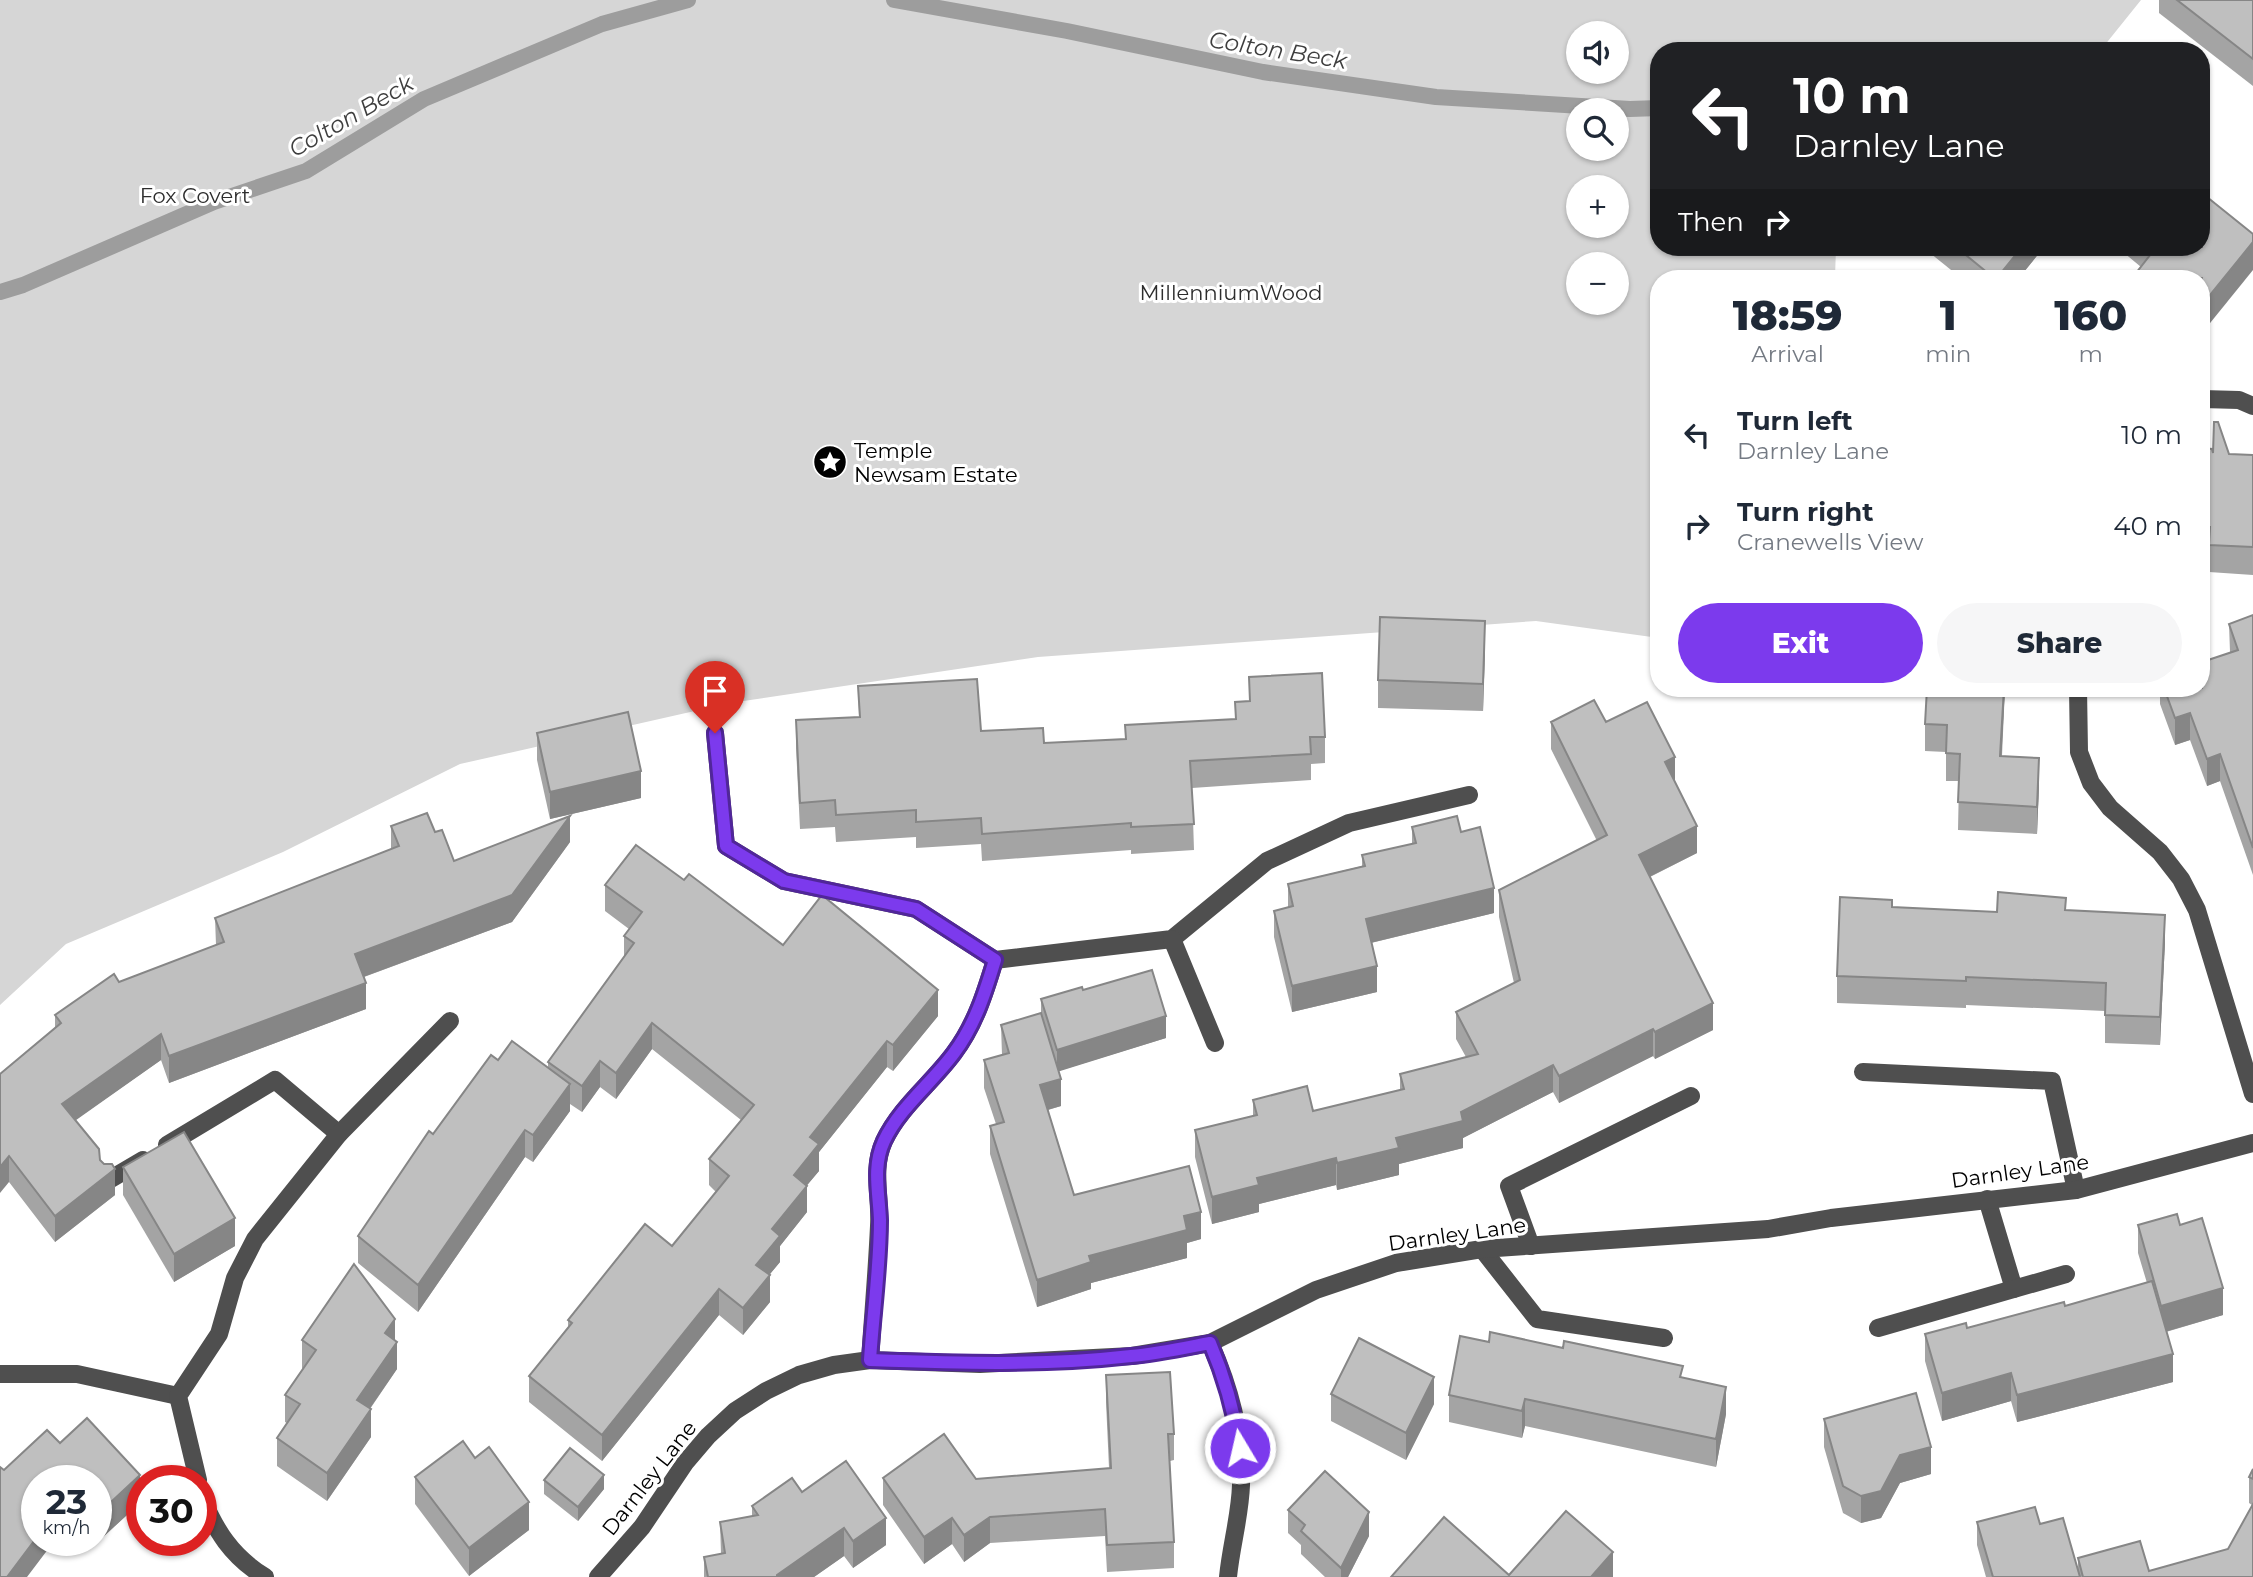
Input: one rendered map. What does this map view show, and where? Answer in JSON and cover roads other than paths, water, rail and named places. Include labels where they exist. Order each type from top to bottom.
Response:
[{"type":"street","points":[[2210,400],[2251,401]]},
{"type":"street","points":[[2078,697],[2079,752],[2091,783],[2110,808],[2160,852],[2181,879],[2197,910],[2253,1094]]},
{"type":"street","points":[[715,733],[726,846],[784,881],[916,909],[995,960],[1172,939],[1267,861],[1349,823],[1469,795]]},
{"type":"street","points":[[1172,939],[1215,1043]]},
{"type":"street","points":[[870,1360],[880,1222],[876,1162],[884,1140],[895,1122],[954,1053],[970,1027],[982,1001],[995,960]]},
{"type":"street","points":[[194,1465],[178,1396],[219,1334],[235,1278],[255,1239],[339,1134],[450,1021]]},
{"type":"street","points":[[1863,1072],[2052,1081],[2076,1190]]},
{"type":"street","points":[[109,1180],[275,1080],[339,1134]]},
{"type":"street","points":[[1531,1246],[1508,1186],[1691,1096]]},
{"type":"street","name":"Darnley Lane","points":[[598,1577],[642,1527],[685,1463],[708,1436],[736,1411],[765,1391],[799,1375],[834,1365],[870,1360],[980,1364],[1132,1356],[1210,1343],[1316,1290],[1396,1263],[1482,1249],[1768,1229],[1831,1218],[2076,1190],[2253,1143]]},
{"type":"street","points":[[1987,1199],[2014,1289]]},
{"type":"street","points":[[1482,1249],[1537,1319],[1664,1338]]},
{"type":"street","points":[[1878,1328],[2066,1274]]},
{"type":"street","points":[[1210,1343],[1224,1376],[1240,1448],[1241,1485],[1228,1577]]},
{"type":"street","points":[[0,1374],[77,1374],[178,1396]]},
{"type":"street","points":[[217,1530],[236,1555],[265,1577]]},
{"type":"waterway","name":"Colton Beck","points":[[0,292],[23,285],[214,202],[306,171],[424,99],[602,24],[688,0]]},
{"type":"waterway","name":"Colton Beck","points":[[894,0],[1067,31],[1263,72],[1436,97],[1650,108]]},
{"type":"place","name":"Temple Newsam Estate","points":[[830,462]]},
{"type":"park label","name":"Fox Covert","points":[[195,195]]},
{"type":"park label","name":"MillenniumWood","points":[[1231,292]]}]
